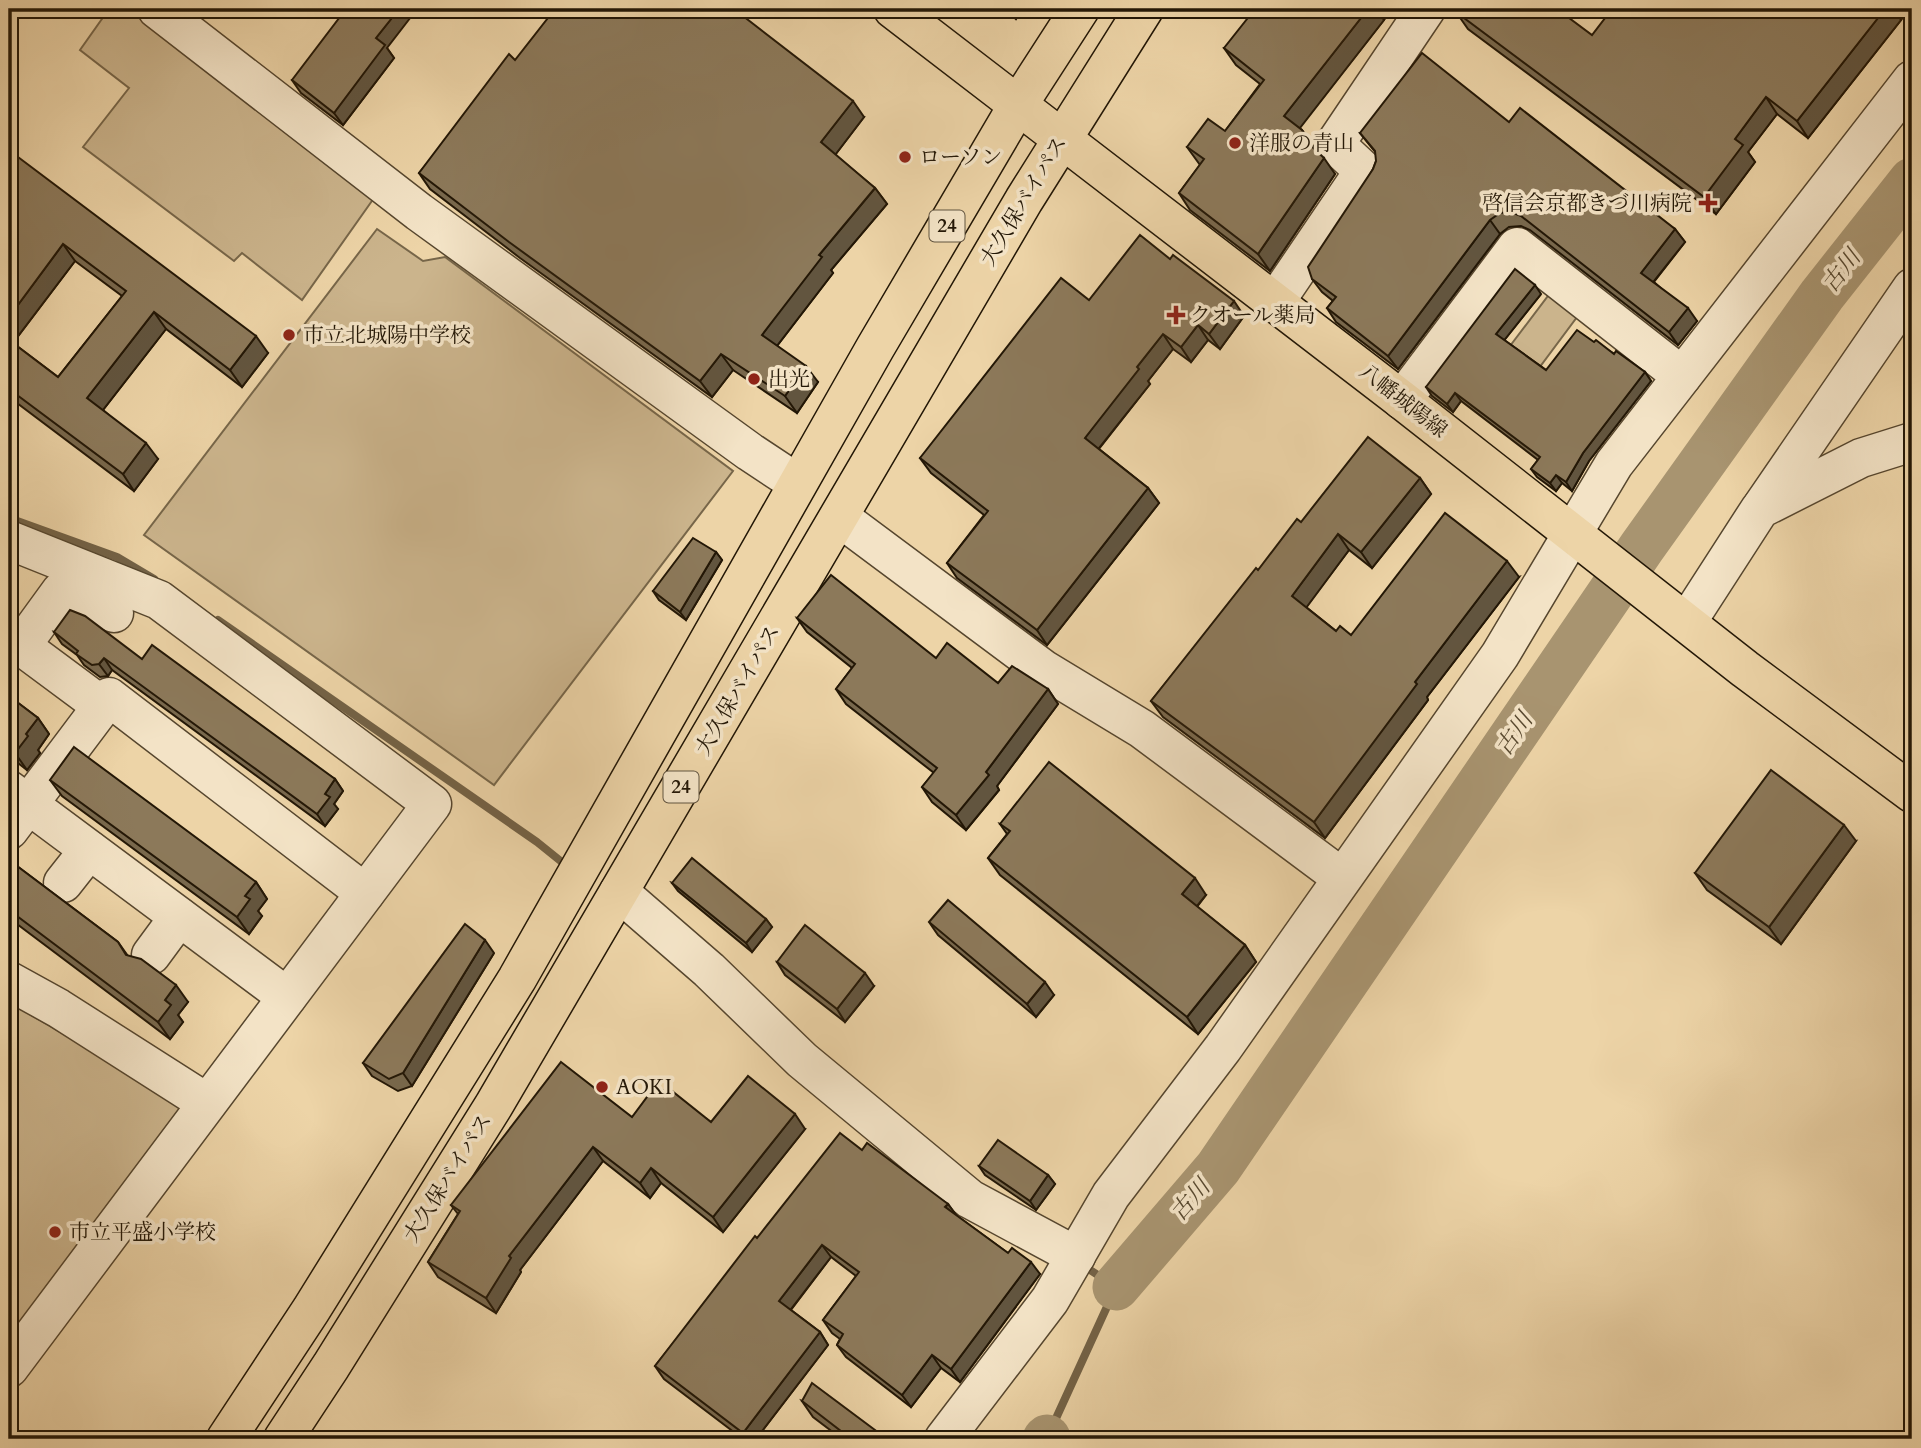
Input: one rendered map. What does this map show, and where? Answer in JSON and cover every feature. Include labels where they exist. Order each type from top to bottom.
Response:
[{"type":"main road","name":"八幡城陽線","points":[[893,9],[1402,400],[1745,669],[1912,793]]},
{"type":"main road","name":"24","points":[[226,1439],[311,1310],[517,979],[797,483],[1018,105],[1080,9]]},
{"type":"main road","name":"大久保バイパス","points":[[283,1439],[494,1105],[1061,138],[1143,9]]},
{"type":"street","points":[[157,9],[419,212],[750,452],[797,483]]},
{"type":"street","points":[[1275,302],[1364,172],[1335,144],[1426,9]]},
{"type":"street","points":[[944,1439],[1050,1300],[1111,1195],[1223,1048],[1580,539],[1614,464],[1912,80]]},
{"type":"street","points":[[1402,400],[1517,247],[1682,376]]},
{"type":"street","points":[[1679,616],[1760,509],[1912,288]]},
{"type":"street","points":[[1760,509],[1861,458],[1912,442]]},
{"type":"street","points":[[839,517],[1043,669],[1142,729],[1341,877]]},
{"type":"street","points":[[9,1368],[432,804],[159,600],[12,547]]},
{"type":"street","points":[[102,706],[15,641],[61,591],[114,613]]},
{"type":"street","points":[[287,998],[89,850],[15,808],[109,697],[365,892]]},
{"type":"street","points":[[63,883],[89,850]]},
{"type":"street","points":[[619,892],[709,970],[802,1060],[970,1199],[1076,1256]]},
{"type":"street","points":[[150,955],[179,917]]},
{"type":"street","points":[[9,957],[45,985],[58,1008]]},
{"type":"street","points":[[9,981],[58,1008],[207,1103]]},
{"type":"shaded area","points":[[109,9],[132,9],[374,198],[302,300],[242,253],[234,261],[83,147],[129,88],[80,50]]},
{"type":"shaded area","points":[[377,229],[423,261],[445,257],[733,471],[494,785],[144,535]]},
{"type":"shaded area","points":[[1554,288],[1583,309],[1539,368],[1510,346]]},
{"type":"shaded area","name":"市立平盛小学校","points":[[9,1002],[188,1107],[9,1342]]},
{"type":"building","points":[[346,9],[399,9],[376,38],[385,45],[334,113],[292,80]]},
{"type":"building","points":[[555,9],[734,9],[853,101],[821,142],[875,188],[819,255],[822,257],[762,335],[806,366],[785,396],[721,354],[700,381],[419,173],[509,54],[515,60]]},
{"type":"building","points":[[1255,9],[1368,9],[1284,116],[1302,130],[1308,143],[1324,158],[1258,254],[1179,193],[1204,159],[1187,147],[1208,119],[1225,131],[1264,80],[1224,48]]},
{"type":"building","points":[[1458,9],[1557,9],[1592,35],[1612,9],[1885,9],[1797,121],[1766,97],[1735,139],[1743,145],[1704,197],[1456,12]]},
{"type":"building","points":[[1422,53],[1509,122],[1520,108],[1675,229],[1641,273],[1688,308],[1669,332],[1521,216],[1511,212],[1500,213],[1490,220],[1388,356],[1327,308],[1336,297],[1312,279],[1308,267],[1373,169],[1375,151],[1360,133]]},
{"type":"building","points":[[10,151],[256,336],[230,370],[154,312],[87,398],[146,443],[123,474],[9,389],[9,340],[58,377],[126,291],[63,244],[9,317]]},
{"type":"building","points":[[1140,235],[1170,259],[1173,255],[1234,301],[1209,334],[1198,325],[1181,347],[1163,334],[1085,438],[1148,488],[1037,630],[947,563],[988,511],[920,458],[1061,278],[1089,300]]},
{"type":"building","points":[[1515,269],[1535,285],[1496,334],[1546,370],[1577,330],[1614,354],[1616,351],[1645,372],[1583,453],[1566,482],[1556,475],[1550,483],[1531,469],[1540,457],[1455,393],[1447,404],[1426,387]]},
{"type":"building","points":[[1368,437],[1420,478],[1361,552],[1338,534],[1292,596],[1336,631],[1340,626],[1351,635],[1445,513],[1507,561],[1314,822],[1151,701],[1256,568],[1258,570],[1297,519],[1301,522]]},
{"type":"building","points":[[693,538],[716,552],[680,612],[653,591]]},
{"type":"building","points":[[831,575],[936,658],[947,643],[998,683],[1012,666],[1048,689],[986,772],[989,775],[956,815],[922,787],[937,768],[836,689],[855,664],[797,618]]},
{"type":"building","points":[[70,610],[85,616],[142,659],[152,645],[335,779],[325,794],[330,797],[317,814],[104,658],[99,664],[92,665],[76,654],[78,651],[54,632]]},
{"type":"building","points":[[9,696],[38,718],[15,753],[9,748]]},
{"type":"building","points":[[74,747],[256,882],[245,896],[250,899],[237,917],[50,780]]},
{"type":"building","points":[[1049,762],[1195,878],[1182,894],[1245,945],[1187,1017],[988,858],[1010,831],[1000,824]]},
{"type":"building","points":[[1771,770],[1844,825],[1769,927],[1695,873]]},
{"type":"building","points":[[692,858],[766,919],[746,943],[672,883]]},
{"type":"building","points":[[9,860],[118,942],[126,955],[141,959],[176,985],[165,1000],[171,1005],[158,1022],[9,910]]},
{"type":"building","points":[[948,900],[1045,982],[1027,1004],[929,922]]},
{"type":"building","points":[[465,924],[485,940],[403,1073],[389,1079],[363,1063]]},
{"type":"building","points":[[805,925],[865,973],[837,1009],[777,962]]},
{"type":"building","points":[[561,1062],[632,1117],[656,1085],[664,1091],[667,1087],[711,1122],[748,1076],[795,1114],[713,1217],[651,1168],[640,1183],[593,1147],[509,1256],[511,1258],[486,1298],[428,1262],[460,1211],[451,1205]]},
{"type":"building","points":[[840,1133],[862,1150],[867,1143],[948,1204],[945,1207],[1008,1253],[1012,1248],[1031,1262],[951,1369],[932,1355],[902,1395],[837,1345],[843,1334],[823,1320],[859,1272],[822,1245],[779,1301],[820,1332],[743,1433],[655,1366],[755,1236],[757,1238]]},
{"type":"building","points":[[998,1140],[1048,1175],[1030,1201],[979,1166]]},
{"type":"building","points":[[812,1383],[887,1439],[843,1439],[846,1435],[802,1401]]},
{"type":"waterway","name":"古川","points":[[1116,1287],[1218,1168],[1642,547],[1822,295],[1912,181]]},
{"type":"waterway","points":[[9,518],[117,557],[154,579]]},
{"type":"waterway","points":[[218,620],[537,842],[568,867]]},
{"type":"waterway","points":[[1047,1438],[1116,1287],[1081,1264]]},
{"type":"place","name":"洋服の青山","points":[[1235,143]]},
{"type":"place","name":"ローソン","points":[[905,157]]},
{"type":"place","name":"啓信会京都きづ川病院","points":[[1708,203]]},
{"type":"place","name":"クオール薬局","points":[[1176,315]]},
{"type":"place","name":"市立北城陽中学校","points":[[289,335]]},
{"type":"place","name":"出光","points":[[754,379]]},
{"type":"place","name":"AOKI","points":[[602,1087]]},
{"type":"place","name":"市立平盛小学校","points":[[55,1232]]}]
